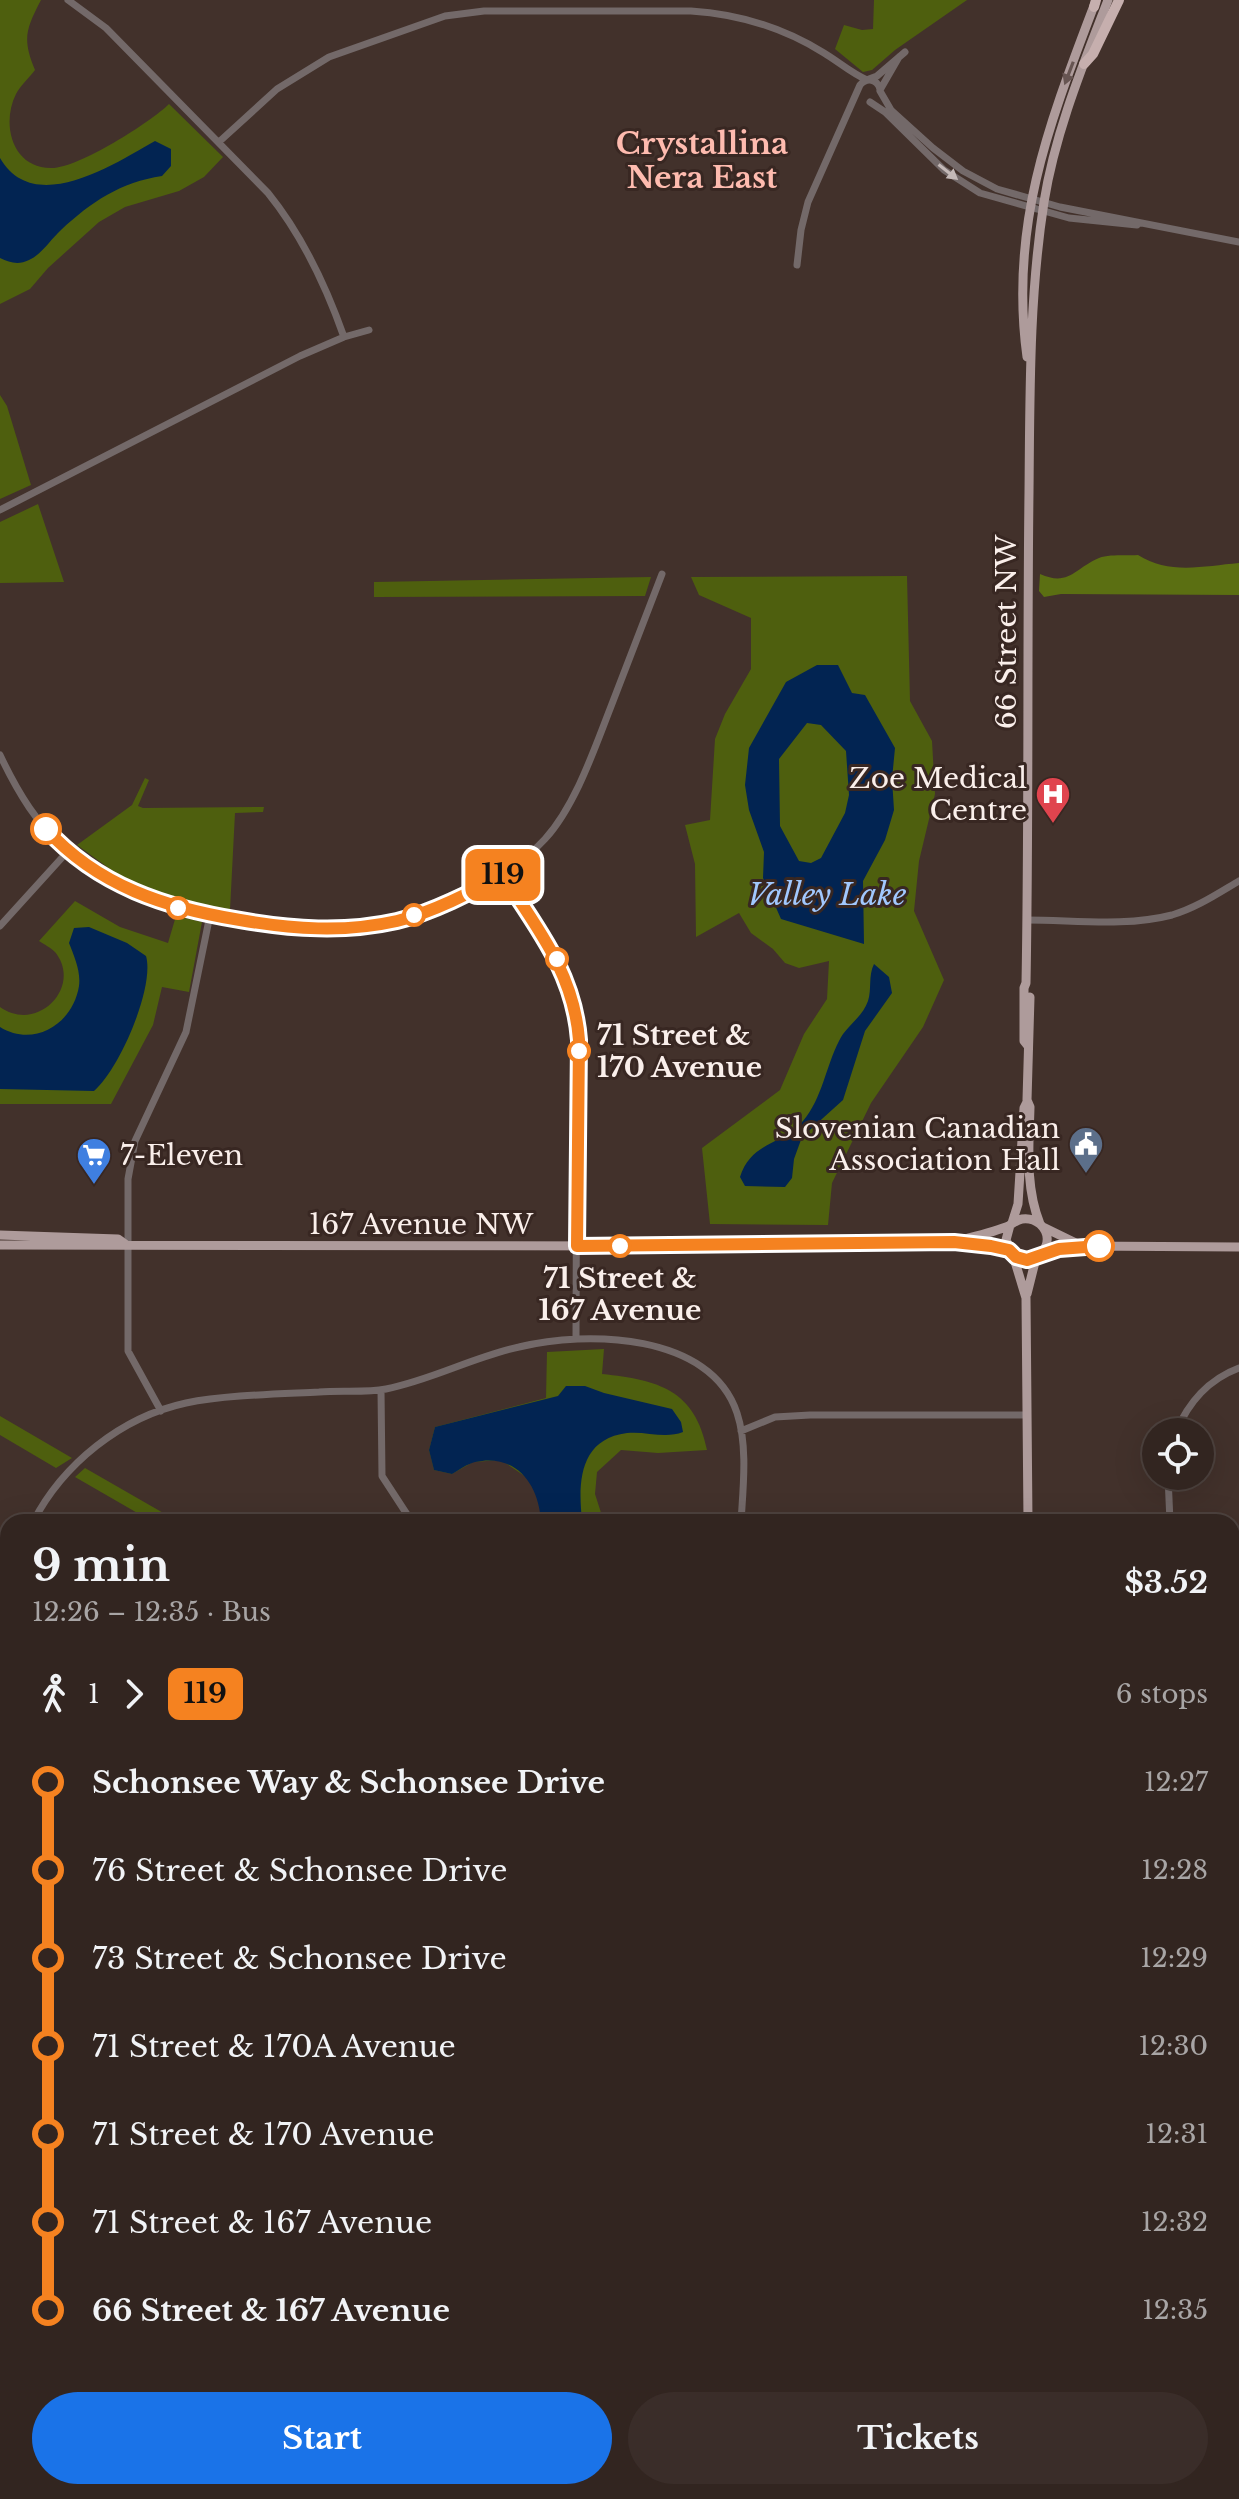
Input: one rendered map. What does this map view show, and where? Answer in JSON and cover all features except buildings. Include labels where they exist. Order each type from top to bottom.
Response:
[{"type":"highway","points":[[1084,64],[1093,54],[1119,0]]},
{"type":"main road","name":"66 Street NW","points":[[1011,1224],[1018,1204],[1030,1041],[1030,988],[1026,983],[1030,378],[1037,205],[1108,0]]},
{"type":"main road","name":"66 Street NW","points":[[1030,378],[1021,286],[1047,134],[1096,2]]},
{"type":"main road","name":"66 Street NW","points":[[1027,1102],[1030,1107],[1029,1183],[1033,1207],[1041,1226]]},
{"type":"main road","points":[[1026,1298],[1006,1236],[1011,1224],[1026,1219],[1082,1246]]},
{"type":"main road","name":"167 Avenue NW","points":[[954,1242],[1011,1224]]},
{"type":"main road","points":[[1028,1514],[1026,1298],[1038,1256],[1047,1239],[1041,1226]]},
{"type":"main road","name":"167 Avenue NW","points":[[0,1235],[118,1239],[128,1245]]},
{"type":"main road","name":"167 Avenue NW","points":[[0,1245],[577,1246],[954,1242],[1011,1253]]},
{"type":"main road","points":[[1011,1253],[1023,1260],[1082,1246],[1239,1247]]},
{"type":"street","points":[[68,0],[106,28],[259,182],[286,216],[329,296],[344,337]]},
{"type":"street","points":[[220,141],[277,89],[329,57],[422,22],[463,13],[691,11],[719,14],[783,32],[827,54],[845,68],[875,81],[891,110],[963,171],[1037,205]]},
{"type":"street","points":[[797,265],[808,202],[860,85],[877,76],[902,55],[878,97],[850,111]]},
{"type":"street","points":[[845,68],[860,97],[885,112],[954,178],[980,193],[1239,242]]},
{"type":"street","points":[[0,510],[268,372],[344,337],[369,330]]},
{"type":"street","points":[[0,755],[30,810],[68,851],[101,875],[134,893],[210,915],[294,928],[375,925],[419,913],[502,874],[538,846],[564,812],[599,738],[662,574]]},
{"type":"street","points":[[0,926],[68,851]]},
{"type":"street","points":[[502,874],[557,960],[575,1012],[579,1040],[576,1339]]},
{"type":"street","points":[[1027,920],[1139,920],[1162,917],[1201,903],[1239,881]]},
{"type":"street","points":[[161,1411],[128,1351],[128,1179],[135,1141],[186,1032],[210,915]]},
{"type":"street","points":[[38,1514],[68,1471],[115,1433],[161,1411],[187,1403],[381,1390],[518,1347],[576,1339],[646,1343],[696,1363],[716,1377],[737,1412],[741,1431],[741,1514]]},
{"type":"street","points":[[1184,1418],[1202,1391],[1239,1368]]},
{"type":"street","points":[[381,1390],[382,1476],[407,1514]]},
{"type":"street","points":[[741,1431],[775,1417],[810,1415],[1027,1415]]},
{"type":"street","points":[[1169,1490],[1170,1514]]},
{"type":"green space","points":[[0,0],[41,0],[32,19],[27,42],[35,70],[16,94],[10,118],[13,142],[27,161],[51,168],[78,161],[131,132],[169,104],[223,157],[204,177],[179,191],[125,207],[99,222],[48,268],[30,289],[0,304]]},
{"type":"green space","points":[[874,0],[967,0],[895,50],[872,70],[863,72],[835,49],[844,25],[862,30],[873,29]]},
{"type":"green space","points":[[0,395],[7,406],[31,485],[0,499]]},
{"type":"green space","points":[[38,504],[64,582],[0,583],[0,522]]},
{"type":"green space","points":[[1138,555],[1174,567],[1239,563],[1239,595],[1061,594],[1044,597],[1039,591],[1040,574],[1065,577],[1099,558]]},
{"type":"green space","points":[[907,576],[910,701],[932,741],[935,794],[919,861],[914,911],[944,980],[923,1027],[871,1103],[832,1183],[828,1225],[710,1224],[702,1148],[780,1090],[804,1034],[827,999],[829,961],[799,968],[785,963],[773,949],[751,933],[739,913],[696,937],[695,864],[685,825],[710,820],[715,739],[725,714],[751,669],[751,618],[699,595],[691,577]]},
{"type":"green space","points":[[651,577],[645,596],[374,597],[374,582]]},
{"type":"green space","points":[[145,778],[149,780],[138,806],[143,808],[264,807],[263,812],[235,813],[230,910],[178,899],[121,877],[77,845],[132,805]]},
{"type":"green space","points":[[75,901],[120,927],[168,943],[176,916],[202,922],[189,992],[162,987],[153,1025],[111,1104],[0,1104],[0,1007],[14,1014],[29,1015],[52,1002],[60,991],[64,979],[62,965],[55,952],[39,941]]},
{"type":"green space","points":[[604,1349],[602,1374],[657,1385],[684,1401],[694,1414],[707,1450],[658,1453],[621,1450],[597,1472],[595,1494],[601,1514],[541,1514],[540,1503],[529,1479],[501,1460],[473,1462],[452,1474],[434,1470],[429,1450],[435,1427],[546,1398],[547,1352]]},
{"type":"green space","points":[[0,1416],[72,1458],[56,1468],[0,1435]]},
{"type":"green space","points":[[85,1468],[165,1514],[139,1514],[75,1477]]},
{"type":"water","points":[[155,141],[171,149],[171,166],[162,176],[120,188],[95,202],[33,258],[14,263],[0,258],[0,158],[15,175],[33,183],[53,185],[97,172]]},
{"type":"water","name":"Valley Lake","points":[[817,665],[838,665],[852,693],[865,695],[895,748],[892,779],[894,810],[885,840],[863,881],[864,944],[781,919],[763,878],[764,852],[749,810],[745,785],[749,748],[786,682]],"holes":[[[807,723],[821,725],[846,751],[849,795],[845,813],[821,858],[811,863],[799,861],[780,826],[779,759]]]},
{"type":"water","points":[[89,927],[127,943],[146,956],[145,987],[124,1047],[94,1091],[0,1089],[0,1027],[13,1033],[38,1033],[50,1029],[69,1011],[79,980],[69,943],[74,928]]},
{"type":"water","name":"Valley Lake","points":[[874,964],[889,977],[892,993],[865,1031],[843,1100],[802,1137],[794,1159],[792,1178],[785,1187],[745,1186],[740,1177],[752,1157],[795,1129],[809,1112],[839,1041],[868,1001]]},
{"type":"water","points":[[566,1386],[585,1386],[672,1409],[681,1422],[683,1432],[669,1435],[627,1433],[599,1444],[585,1465],[582,1514],[540,1514],[536,1495],[523,1474],[502,1462],[475,1462],[452,1474],[434,1470],[429,1450],[435,1427],[558,1396]]},
{"type":"bus line","name":"119","points":[[46,829],[85,865],[150,899],[189,911],[279,927],[324,929],[401,920],[502,874],[557,960],[567,981],[575,1012],[579,1040],[577,1246],[954,1242],[1009,1250],[1023,1260],[1059,1249],[1099,1246]]},
{"type":"place","name":"Zoe Medical Centre","points":[[1053,825]]},
{"type":"place","name":"71 Street & 170 Avenue","points":[[579,1051]]},
{"type":"place","name":"Slovenian Canadian Association Hall","points":[[1086,1175]]},
{"type":"place","name":"7-Eleven","points":[[94,1186]]},
{"type":"place","name":"71 Street & 167 Avenue","points":[[620,1246]]},
{"type":"district","name":"Crystallina Nera East","points":[[702,161]]}]
